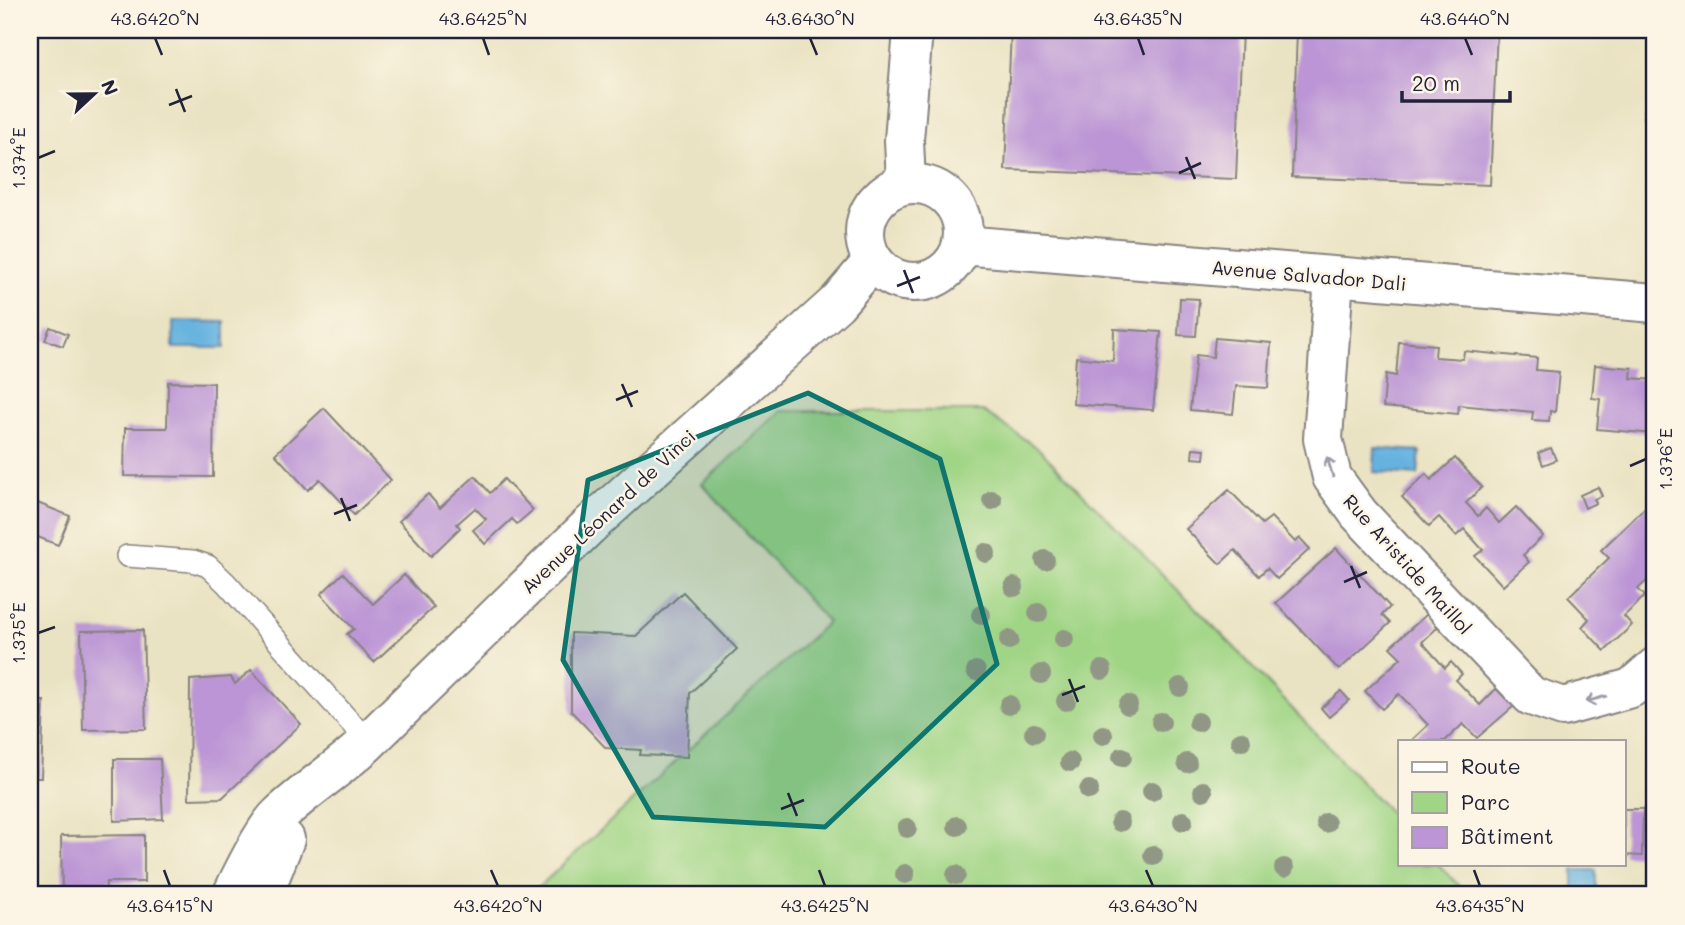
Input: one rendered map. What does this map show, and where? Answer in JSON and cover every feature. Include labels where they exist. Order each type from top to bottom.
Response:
[{"type":"street","points":[[906,184],[904,140],[913,30]]},
{"type":"street","points":[[921,183],[935,188],[952,201],[962,219],[962,245],[949,268],[937,277],[906,282],[893,278],[873,261],[865,236],[865,223],[879,198],[895,187],[921,183]]},
{"type":"street","name":"Avenue Salvador Dali","points":[[962,245],[1655,303]]},
{"type":"street","name":"Avenue Léonard de Vinci","points":[[263,895],[286,837],[357,753],[589,526],[837,303],[873,261]]},
{"type":"street","name":"Rue Aristide Maillol","points":[[1334,277],[1323,439],[1332,477],[1359,514],[1531,696],[1563,707],[1632,688],[1655,667]]},
{"type":"street","name":"Avenue Léonard de Vinci","points":[[232,895],[276,817],[357,753]]},
{"type":"lane","points":[[127,556],[194,561],[208,566],[226,583],[357,753]]},
{"type":"highlighted area","points":[[808,393],[940,459],[997,664],[825,827],[653,817],[563,660],[588,480]]},
{"type":"green space","points":[[781,411],[983,411],[1039,449],[1233,646],[1398,821],[1398,866],[1440,866],[1468,895],[530,895],[828,622],[702,484]]},
{"type":"water","points":[[173,321],[225,322],[225,348],[173,348]]},
{"type":"water","points":[[1375,448],[1420,451],[1418,475],[1374,472]]},
{"type":"water","points":[[1573,870],[1596,870],[1596,895],[1573,895]]},
{"type":"building","points":[[1011,30],[1242,30],[1236,179],[1005,170]]},
{"type":"building","points":[[1297,30],[1497,30],[1490,185],[1292,177]]},
{"type":"building","points":[[1655,116],[1655,132],[1648,133],[1644,117]]},
{"type":"building","points":[[1180,298],[1199,299],[1196,336],[1178,335]]},
{"type":"building","points":[[50,327],[68,334],[63,346],[45,340]]},
{"type":"building","points":[[1114,329],[1161,332],[1153,410],[1073,404],[1076,357],[1113,361]]},
{"type":"building","points":[[1215,338],[1271,343],[1268,388],[1236,386],[1233,414],[1190,410],[1196,355],[1213,357]]},
{"type":"building","points":[[1399,342],[1436,345],[1435,357],[1463,359],[1464,351],[1537,358],[1536,370],[1559,372],[1555,412],[1550,411],[1549,421],[1532,420],[1533,412],[1459,405],[1458,414],[1383,407],[1386,374],[1396,376]]},
{"type":"building","points":[[1595,365],[1632,368],[1631,378],[1655,380],[1655,434],[1597,429],[1600,399],[1592,398]]},
{"type":"building","points":[[168,382],[214,383],[213,477],[124,476],[125,428],[167,428]]},
{"type":"building","points":[[324,408],[391,480],[354,515],[320,479],[308,490],[275,454]]},
{"type":"building","points":[[1193,448],[1205,449],[1204,459],[1192,458]]},
{"type":"building","points":[[1551,448],[1556,460],[1543,465],[1538,453]]},
{"type":"building","points":[[1455,458],[1482,487],[1466,503],[1478,516],[1486,508],[1499,523],[1516,507],[1543,536],[1523,555],[1529,562],[1503,586],[1475,556],[1483,550],[1464,529],[1456,536],[1439,517],[1429,526],[1402,497],[1426,474],[1431,480]]},
{"type":"building","points":[[475,476],[490,493],[504,479],[533,510],[517,524],[512,519],[485,544],[473,530],[486,519],[475,508],[457,524],[460,528],[431,556],[399,521],[428,494],[440,508]]},
{"type":"building","points":[[1598,487],[1602,496],[1594,499],[1596,503],[1585,508],[1580,495]]},
{"type":"building","points":[[1229,490],[1262,524],[1271,517],[1295,542],[1300,538],[1310,549],[1277,579],[1267,568],[1259,576],[1235,550],[1220,564],[1186,529]]},
{"type":"building","points":[[1655,498],[1655,573],[1638,589],[1645,596],[1624,616],[1632,625],[1605,651],[1582,627],[1589,619],[1568,597],[1609,558],[1601,550]]},
{"type":"building","points":[[30,500],[70,516],[58,545],[30,534]]},
{"type":"building","points":[[1336,548],[1390,607],[1382,615],[1390,623],[1339,670],[1276,603]]},
{"type":"building","points":[[343,573],[373,604],[404,575],[434,607],[374,662],[347,634],[354,629],[321,594]]},
{"type":"building","points":[[683,592],[737,649],[690,693],[687,757],[640,755],[641,750],[606,748],[571,711],[571,633],[636,636]]},
{"type":"building","points":[[1427,614],[1438,627],[1422,642],[1445,668],[1451,662],[1462,674],[1456,680],[1480,705],[1496,689],[1514,706],[1477,738],[1463,724],[1446,740],[1412,740],[1428,725],[1399,694],[1382,709],[1365,691],[1401,658],[1390,647]]},
{"type":"building","points":[[143,630],[146,729],[83,730],[81,631]]},
{"type":"building","points":[[251,670],[301,724],[222,798],[189,799],[190,680],[231,677],[235,684]]},
{"type":"building","points":[[1341,691],[1349,700],[1329,717],[1321,708]]},
{"type":"building","points":[[38,701],[44,701],[41,778],[35,778]]},
{"type":"building","points":[[114,759],[160,759],[163,819],[114,821]]},
{"type":"building","points":[[1626,809],[1643,809],[1642,856],[1626,855]]},
{"type":"building","points":[[144,835],[144,882],[106,882],[105,895],[62,895],[61,836]]}]
